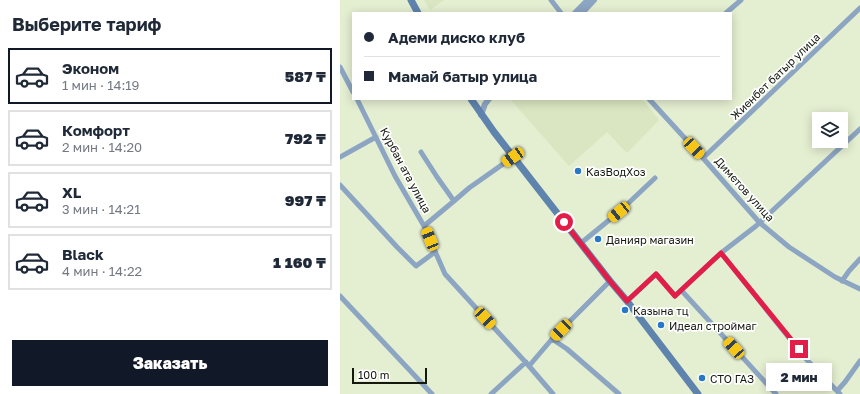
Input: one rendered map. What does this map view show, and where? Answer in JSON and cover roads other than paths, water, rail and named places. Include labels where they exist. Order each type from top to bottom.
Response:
[{"type":"main road","points":[[411,0],[417,12]]},
{"type":"main road","points":[[472,100],[481,115],[513,157],[627,301],[698,394]]},
{"type":"street","points":[[551,0],[560,12]]},
{"type":"street","points":[[576,12],[588,0]]},
{"type":"street","points":[[583,12],[594,0]]},
{"type":"street","points":[[727,12],[740,0]]},
{"type":"street","name":"Жиенбет батыр улица","points":[[703,158],[860,8]]},
{"type":"street","points":[[340,67],[352,90]]},
{"type":"street","name":"Курбан ата улица","points":[[358,100],[395,176],[424,226],[445,274],[528,364],[553,394]]},
{"type":"street","points":[[481,115],[488,100]]},
{"type":"street","name":"Диметов улица","points":[[650,100],[759,222],[790,247],[842,281],[860,289]]},
{"type":"street","points":[[627,301],[656,274],[675,296],[721,253],[759,222],[860,129]]},
{"type":"street","points":[[340,158],[376,137]]},
{"type":"street","points":[[422,152],[454,201]]},
{"type":"street","points":[[424,226],[469,188],[513,157]]},
{"type":"street","points":[[581,243],[619,212],[655,178]]},
{"type":"street","points":[[340,185],[416,266],[435,252]]},
{"type":"street","points":[[721,253],[806,359],[839,392],[860,361]]},
{"type":"street","points":[[842,281],[860,259]]},
{"type":"street","points":[[491,394],[528,364],[610,281]]},
{"type":"street","points":[[681,290],[776,394]]},
{"type":"street","points":[[340,296],[432,394]]},
{"type":"street","points":[[552,340],[567,350],[619,394]]},
{"type":"place","name":"КазВодХоз","points":[[578,171]]},
{"type":"place","name":"Данияр магазин","points":[[598,239]]},
{"type":"place","name":"Казына тц","points":[[625,310]]},
{"type":"place","name":"Идеал строймаг","points":[[661,325]]},
{"type":"place","name":"СТО ГАЗ","points":[[702,378]]}]
